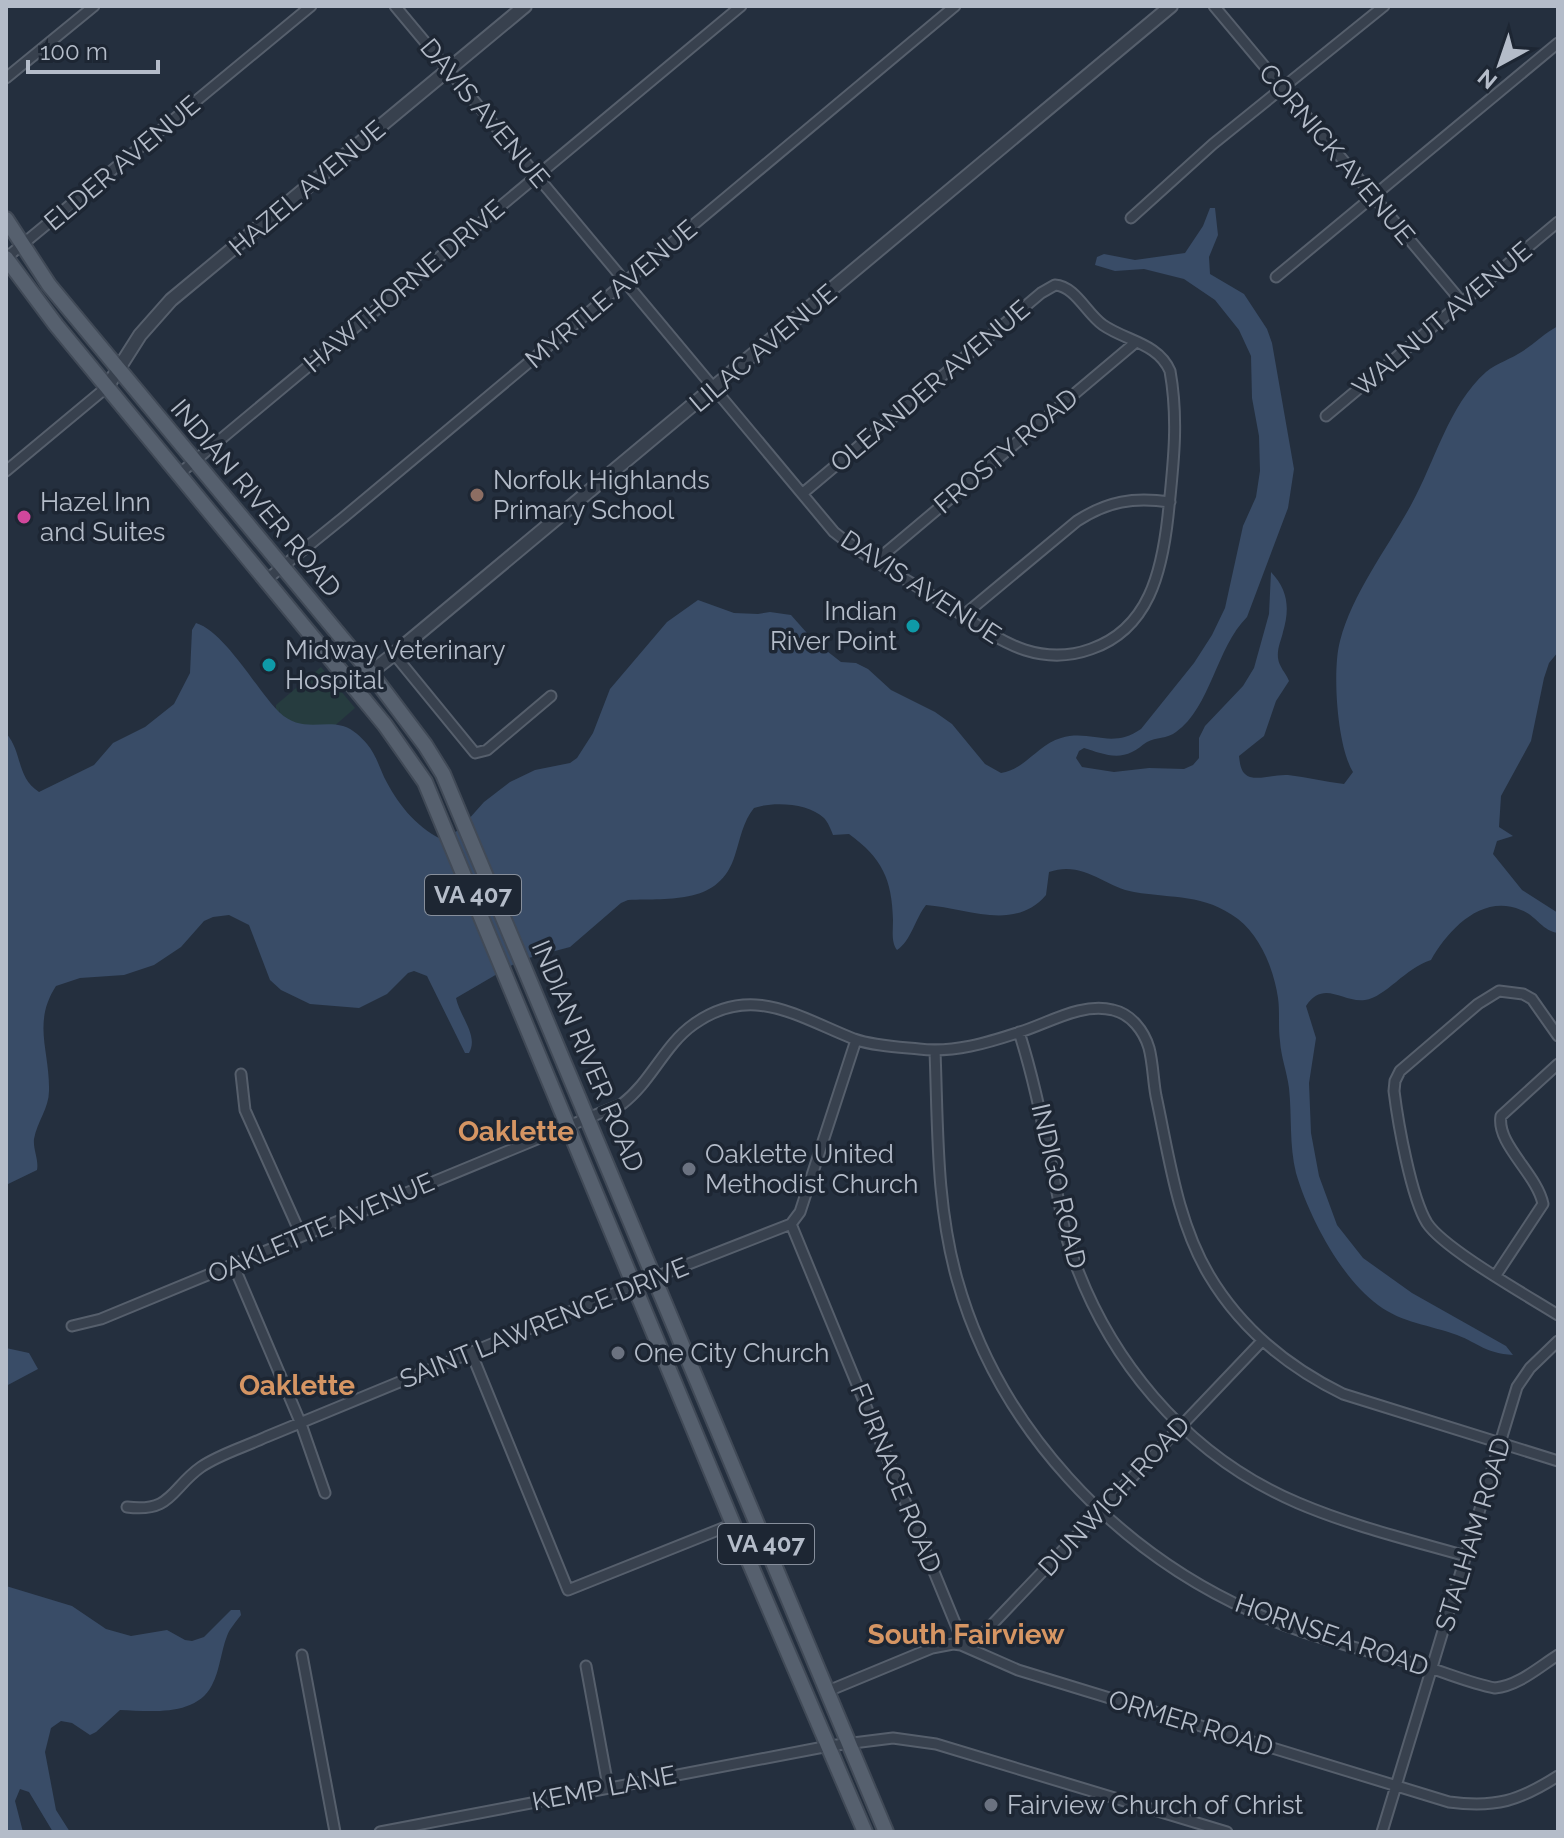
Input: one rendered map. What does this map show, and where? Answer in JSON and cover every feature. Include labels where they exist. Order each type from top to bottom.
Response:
[{"type":"main road","name":"INDIAN RIVER ROAD","points":[[6,219],[21,245],[118,370],[370,672],[443,774],[886,1832]]},
{"type":"main road","name":"INDIAN RIVER ROAD","points":[[6,258],[37,301],[401,745],[425,782],[733,1524],[865,1832]]},
{"type":"street","points":[[6,78],[94,6]]},
{"type":"street","name":"ELDER AVENUE","points":[[6,258],[311,6]]},
{"type":"street","name":"DAVIS AVENUE","points":[[395,6],[834,532],[1012,644],[1034,652],[1068,655],[1102,645],[1130,626],[1150,595],[1164,552],[1177,443],[1170,371],[1161,355],[1104,326],[1060,284]]},
{"type":"street","name":"HAZEL AVENUE","points":[[107,387],[140,335],[171,300],[525,6]]},
{"type":"street","name":"HAWTHORNE DRIVE","points":[[179,474],[741,6]]},
{"type":"street","name":"MYRTLE AVENUE","points":[[266,580],[955,6]]},
{"type":"street","name":"LILAC AVENUE","points":[[353,686],[1171,6]]},
{"type":"street","name":"CORNICK AVENUE","points":[[1214,6],[1461,301]]},
{"type":"street","points":[[1131,218],[1188,165],[1384,6]]},
{"type":"street","points":[[1276,277],[1558,43]]},
{"type":"street","name":"WALNUT AVENUE","points":[[1326,416],[1558,222]]},
{"type":"street","name":"OLEANDER AVENUE","points":[[803,493],[1048,287],[1060,284]]},
{"type":"street","name":"FROSTY ROAD","points":[[876,561],[1136,342]]},
{"type":"street","points":[[6,471],[107,387]]},
{"type":"street","points":[[964,615],[1092,511],[1133,499],[1170,502]]},
{"type":"street","points":[[394,654],[475,753],[487,750],[551,696]]},
{"type":"street","points":[[1558,1036],[1532,999],[1499,991],[1478,1004],[1400,1071],[1394,1091],[1422,1213],[1439,1236],[1558,1315]]},
{"type":"street","name":"OAKLETTE AVENUE","points":[[72,1326],[101,1319],[622,1104],[638,1091],[678,1037],[694,1024],[723,1009],[746,1005],[777,1007],[856,1040],[935,1051],[974,1046],[1091,1008],[1119,1012],[1136,1024],[1149,1047],[1175,1185],[1195,1247],[1219,1290],[1262,1341],[1302,1372],[1343,1394],[1558,1461]]},
{"type":"street","name":"INDIGO ROAD","points":[[1019,1032],[1033,1076],[1063,1225],[1082,1283],[1123,1359],[1147,1389],[1181,1426],[1239,1473],[1296,1502],[1337,1518],[1466,1556]]},
{"type":"street","points":[[791,1224],[800,1212],[856,1040]]},
{"type":"street","name":"HORNSEA ROAD","points":[[935,1051],[941,1203],[954,1270],[967,1312],[990,1366],[1015,1410],[1055,1462],[1101,1510],[1182,1575],[1241,1607],[1317,1635],[1495,1688],[1521,1679],[1558,1655]]},
{"type":"street","points":[[1496,1275],[1543,1204],[1535,1183],[1501,1130],[1501,1116],[1558,1064]]},
{"type":"street","points":[[241,1074],[245,1110],[301,1235]]},
{"type":"street","name":"SAINT LAWRENCE DRIVE","points":[[127,1507],[153,1508],[205,1465],[471,1352],[791,1224]]},
{"type":"street","name":"FURNACE ROAD","points":[[791,1224],[960,1635],[961,1645]]},
{"type":"street","points":[[233,1264],[301,1424],[325,1493]]},
{"type":"street","name":"DUNWICH ROAD","points":[[961,1645],[984,1633],[1262,1341]]},
{"type":"street","name":"STALHAM ROAD","points":[[1382,1832],[1522,1378],[1558,1341]]},
{"type":"street","points":[[471,1352],[568,1590],[733,1524]]},
{"type":"street","points":[[828,1691],[932,1648],[961,1645]]},
{"type":"street","name":"ORMER ROAD","points":[[961,1645],[1018,1670],[1449,1802],[1485,1805],[1521,1797],[1558,1776]]},
{"type":"street","points":[[302,1655],[335,1832]]},
{"type":"street","points":[[586,1666],[608,1786]]},
{"type":"street","name":"KEMP LANE","points":[[380,1832],[608,1786],[829,1746],[893,1738],[922,1740],[1227,1832]]},
{"type":"green space","points":[[321,667],[355,708],[308,749],[280,729],[280,707],[276,742],[276,705]]},
{"type":"water","points":[[1210,208],[1215,208],[1218,235],[1209,257],[1210,274],[1244,294],[1267,329],[1272,343],[1294,469],[1288,508],[1247,617],[1236,630],[1206,693],[1188,721],[1173,734],[1150,740],[1126,754],[1108,755],[1084,748],[1076,758],[1082,767],[1114,772],[1149,768],[1184,769],[1193,765],[1199,758],[1199,738],[1205,726],[1243,686],[1254,668],[1269,614],[1271,572],[1286,600],[1278,654],[1289,681],[1276,701],[1264,736],[1239,756],[1242,769],[1247,776],[1255,778],[1288,775],[1344,784],[1353,772],[1340,727],[1336,670],[1340,641],[1353,605],[1420,488],[1452,418],[1473,386],[1490,369],[1523,351],[1558,326],[1558,652],[1549,663],[1544,678],[1531,741],[1501,796],[1499,827],[1513,836],[1497,841],[1493,854],[1522,890],[1558,913],[1558,933],[1521,910],[1493,906],[1468,917],[1447,937],[1431,960],[1373,998],[1357,1000],[1327,993],[1313,998],[1306,1006],[1316,1038],[1309,1083],[1311,1133],[1319,1176],[1337,1225],[1363,1258],[1412,1293],[1506,1346],[1513,1355],[1489,1350],[1457,1335],[1387,1311],[1364,1293],[1339,1263],[1318,1227],[1296,1173],[1289,1088],[1273,976],[1260,945],[1238,919],[1200,901],[1134,892],[1083,872],[1061,869],[1049,872],[1046,895],[1020,913],[989,915],[926,905],[906,941],[897,950],[893,940],[890,893],[877,861],[849,834],[833,835],[817,813],[790,805],[771,804],[754,808],[744,825],[728,871],[706,891],[677,898],[628,900],[570,947],[521,960],[456,998],[472,1040],[469,1053],[465,1053],[427,976],[414,971],[408,973],[387,994],[359,1008],[310,1004],[281,990],[270,980],[249,925],[229,915],[204,921],[181,947],[154,965],[124,975],[80,978],[56,986],[45,1012],[49,1091],[34,1139],[37,1170],[6,1185],[6,733],[23,772],[39,792],[94,765],[113,743],[145,727],[174,704],[190,673],[192,630],[196,623],[218,638],[270,702],[287,718],[303,724],[343,726],[359,736],[372,751],[401,805],[415,821],[441,839],[459,830],[484,802],[510,782],[535,770],[570,763],[577,758],[593,733],[610,689],[667,622],[698,600],[734,613],[791,615],[814,641],[841,662],[856,663],[868,669],[891,690],[952,724],[985,764],[1001,773],[1018,767],[1061,738],[1120,738],[1141,729],[1194,663],[1225,608],[1243,526],[1256,497],[1260,471],[1259,436],[1252,398],[1251,356],[1239,330],[1215,300],[1184,279],[1144,269],[1115,271],[1095,265],[1097,257],[1104,254],[1135,260],[1185,253],[1203,226]]},
{"type":"water","points":[[6,1348],[29,1353],[38,1369],[6,1386]]},
{"type":"water","points":[[6,1586],[72,1606],[106,1629],[131,1636],[167,1630],[192,1641],[204,1637],[231,1610],[240,1610],[241,1615],[227,1636],[212,1685],[195,1703],[171,1710],[120,1710],[90,1735],[72,1723],[61,1721],[51,1728],[45,1752],[56,1810],[70,1832],[53,1832],[29,1792],[20,1789],[15,1801],[23,1832],[6,1832]]},
{"type":"place","name":"Norfolk Highlands Primary School","points":[[477,495]]},
{"type":"place","name":"Hazel Inn and Suites","points":[[24,517]]},
{"type":"place","name":"Indian River Point","points":[[913,626]]},
{"type":"place","name":"Midway Veterinary Hospital","points":[[269,665]]},
{"type":"place","name":"Oaklette United Methodist Church","points":[[689,1169]]},
{"type":"place","name":"One City Church","points":[[618,1353]]},
{"type":"place","name":"Fairview Church of Christ","points":[[991,1805]]},
{"type":"district","name":"Oaklette","points":[[516,1131]]},
{"type":"district","name":"Oaklette","points":[[297,1385]]},
{"type":"district","name":"South Fairview","points":[[966,1634]]}]
